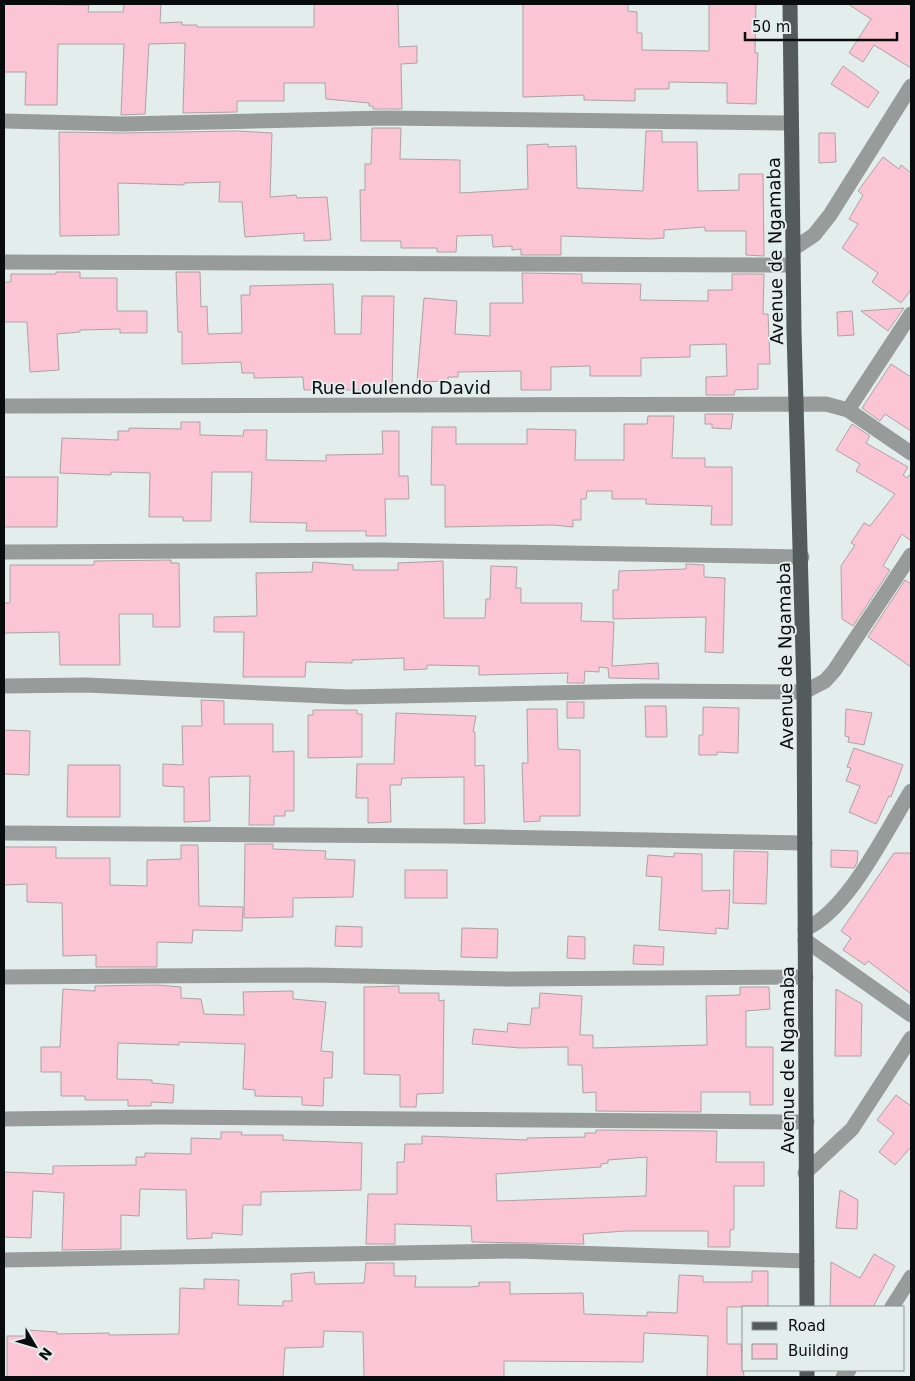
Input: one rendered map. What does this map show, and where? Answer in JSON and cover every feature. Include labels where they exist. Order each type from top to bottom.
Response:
[{"type":"main road","name":"Avenue de Ngamaba","points":[[790,4],[793,265],[804,692],[807,1306]]},
{"type":"street","points":[[793,249],[814,235],[830,215],[911,86]]},
{"type":"street","points":[[4,121],[123,124],[395,118],[792,124]]},
{"type":"street","points":[[4,262],[793,265]]},
{"type":"street","points":[[911,314],[848,410],[911,453]]},
{"type":"street","name":"Rue Loulendo David","points":[[4,406],[826,404],[848,410]]},
{"type":"street","points":[[4,552],[381,550],[802,557]]},
{"type":"street","points":[[4,686],[86,685],[348,696],[645,691],[804,692],[825,681],[834,671],[911,555]]},
{"type":"street","points":[[911,792],[844,897],[805,935],[911,1015]]},
{"type":"street","points":[[4,833],[448,836],[805,843]]},
{"type":"street","points":[[4,977],[311,975],[506,979],[806,977]]},
{"type":"street","points":[[805,1173],[852,1129],[911,1038]]},
{"type":"street","points":[[4,1119],[159,1117],[806,1122]]},
{"type":"street","points":[[4,1260],[120,1260],[518,1251],[807,1261]]},
{"type":"street","points":[[893,1306],[911,1277]]},
{"type":"building","points":[[4,4],[89,5],[88,12],[123,12],[124,4],[161,4],[160,23],[182,22],[182,25],[197,25],[197,27],[314,27],[314,4],[398,4],[399,47],[417,46],[417,63],[401,64],[402,109],[373,109],[373,106],[369,106],[369,103],[326,99],[325,83],[284,83],[284,101],[237,101],[237,112],[183,113],[185,43],[149,44],[145,114],[121,115],[124,44],[58,44],[57,105],[25,105],[26,72],[4,72]]},
{"type":"building","points":[[523,4],[628,4],[628,11],[637,12],[637,33],[642,33],[642,50],[709,51],[709,4],[756,4],[755,53],[758,53],[756,104],[727,103],[727,83],[669,82],[669,89],[635,89],[635,101],[584,100],[584,95],[523,97]]},
{"type":"building","points":[[848,4],[911,4],[911,68],[874,45],[863,62],[849,53],[871,19]]},
{"type":"building","points":[[843,66],[879,92],[868,108],[831,84]]},
{"type":"building","points":[[372,128],[401,128],[400,159],[460,160],[460,193],[528,189],[527,145],[548,144],[548,147],[576,146],[577,188],[643,191],[646,131],[662,131],[662,142],[697,142],[698,191],[739,190],[739,174],[763,174],[764,256],[746,255],[746,231],[705,231],[705,227],[664,230],[664,238],[651,239],[561,236],[561,255],[521,255],[521,249],[512,250],[512,246],[493,247],[492,235],[457,236],[456,252],[437,252],[437,248],[401,248],[401,241],[361,241],[360,190],[365,190],[365,164],[371,164]]},
{"type":"building","points":[[237,131],[272,133],[270,197],[296,195],[297,198],[327,197],[331,240],[304,241],[304,233],[245,237],[242,202],[219,202],[220,182],[184,183],[184,185],[118,183],[119,235],[60,236],[59,132]]},
{"type":"building","points":[[819,133],[835,133],[836,162],[819,163]]},
{"type":"building","points":[[883,157],[899,169],[901,165],[911,173],[911,290],[901,303],[872,282],[878,273],[842,248],[858,224],[849,219],[863,195],[858,191]]},
{"type":"building","points":[[56,272],[80,272],[80,278],[117,278],[117,311],[147,311],[147,333],[120,333],[120,329],[80,330],[80,332],[57,334],[59,370],[30,372],[27,322],[4,322],[4,282],[11,282],[11,274],[56,274]]},
{"type":"building","points":[[176,272],[200,272],[201,307],[207,306],[208,334],[242,333],[241,295],[250,295],[250,286],[333,284],[335,334],[361,334],[362,296],[394,296],[392,390],[304,390],[303,377],[254,378],[254,373],[242,373],[241,362],[182,364],[182,332],[178,332]]},
{"type":"building","points":[[522,273],[582,274],[582,283],[641,284],[640,300],[708,301],[708,290],[732,290],[732,274],[764,274],[763,314],[768,314],[770,364],[758,364],[758,389],[735,390],[734,395],[706,395],[706,377],[727,376],[726,344],[690,345],[690,357],[641,358],[641,376],[590,376],[590,366],[551,367],[551,390],[521,390],[521,371],[458,372],[458,377],[448,377],[448,381],[417,382],[424,298],[457,301],[455,334],[490,336],[490,303],[523,303]]},
{"type":"building","points":[[904,308],[888,331],[861,311]]},
{"type":"building","points":[[852,311],[854,335],[838,336],[837,312]]},
{"type":"building","points":[[891,364],[911,377],[911,431],[885,414],[880,421],[862,408]]},
{"type":"building","points":[[705,414],[733,414],[731,429],[712,428],[712,424],[705,424]]},
{"type":"building","points":[[648,416],[674,416],[672,458],[705,458],[705,467],[732,467],[732,525],[711,525],[712,506],[646,504],[646,499],[612,499],[612,491],[587,491],[586,499],[581,499],[581,520],[573,520],[573,527],[553,525],[445,527],[445,485],[431,485],[432,427],[456,427],[456,444],[527,444],[527,429],[576,430],[575,460],[624,460],[624,424],[647,424]]},
{"type":"building","points":[[181,422],[200,422],[200,435],[243,436],[244,430],[267,430],[266,460],[326,461],[326,455],[383,454],[382,431],[399,431],[399,476],[408,476],[409,499],[385,499],[386,536],[366,536],[366,531],[306,531],[307,523],[250,522],[252,472],[212,472],[211,521],[183,521],[183,517],[149,517],[150,473],[111,472],[111,475],[60,473],[62,438],[118,440],[118,431],[129,431],[129,428],[181,429]]},
{"type":"building","points":[[852,424],[870,436],[866,443],[908,467],[903,475],[907,478],[911,473],[911,541],[902,534],[883,566],[890,570],[853,626],[842,619],[841,566],[855,545],[851,543],[864,523],[870,526],[895,494],[856,471],[860,464],[836,450]]},
{"type":"building","points":[[4,477],[58,477],[57,527],[4,527]]},
{"type":"building","points":[[171,560],[171,563],[179,563],[180,627],[153,627],[153,614],[119,614],[120,665],[60,665],[59,632],[4,633],[4,603],[10,603],[10,565],[94,565],[94,561]]},
{"type":"building","points":[[443,561],[444,618],[485,618],[486,599],[490,599],[491,566],[517,567],[516,588],[521,588],[521,603],[582,603],[581,621],[614,622],[612,666],[658,663],[659,679],[609,678],[608,668],[599,667],[599,672],[585,671],[584,683],[567,683],[568,673],[479,675],[479,666],[427,665],[427,669],[404,670],[404,658],[352,660],[352,663],[306,662],[305,677],[243,677],[244,632],[214,632],[214,617],[257,616],[256,573],[312,572],[313,562],[353,565],[353,570],[398,570],[398,563]]},
{"type":"building","points":[[686,564],[704,565],[704,577],[725,578],[723,653],[705,652],[706,617],[613,619],[613,590],[618,590],[619,571],[686,569]]},
{"type":"building","points":[[905,580],[911,584],[911,667],[868,637]]},
{"type":"building","points":[[201,700],[224,701],[224,724],[273,724],[273,752],[294,751],[294,811],[285,811],[285,816],[274,816],[274,825],[249,825],[250,776],[209,777],[210,821],[184,822],[184,787],[163,786],[163,764],[183,765],[182,726],[202,726]]},
{"type":"building","points":[[567,702],[584,702],[584,718],[567,718]]},
{"type":"building","points":[[645,706],[666,706],[667,737],[646,737]]},
{"type":"building","points":[[703,707],[739,708],[738,753],[717,752],[717,755],[699,755],[699,735],[703,735]]},
{"type":"building","points":[[527,709],[557,709],[558,749],[580,750],[580,816],[540,816],[540,821],[524,822],[522,763],[528,763]]},
{"type":"building","points":[[846,709],[872,713],[864,745],[848,742],[849,737],[845,736]]},
{"type":"building","points":[[313,710],[357,710],[357,714],[362,714],[362,757],[308,758],[308,715],[313,715]]},
{"type":"building","points":[[396,713],[476,716],[473,732],[475,732],[475,766],[484,765],[485,823],[464,824],[464,777],[402,778],[401,785],[390,785],[391,822],[368,823],[368,798],[356,798],[357,764],[394,764]]},
{"type":"building","points":[[4,730],[30,731],[29,775],[4,774]]},
{"type":"building","points":[[854,748],[903,765],[891,797],[889,796],[876,824],[849,812],[860,786],[846,781],[851,768],[847,767]]},
{"type":"building","points":[[68,765],[120,765],[120,817],[67,817]]},
{"type":"building","points":[[245,844],[273,844],[273,849],[326,851],[325,859],[355,860],[353,897],[293,898],[293,917],[244,918]]},
{"type":"building","points":[[181,845],[198,845],[199,906],[243,907],[242,931],[193,930],[192,943],[157,942],[157,967],[96,967],[96,955],[63,956],[62,903],[27,902],[27,884],[4,885],[4,847],[56,847],[56,858],[110,858],[110,885],[147,886],[147,860],[181,859]]},
{"type":"building","points":[[831,850],[858,851],[857,863],[854,868],[831,867]]},
{"type":"building","points":[[734,851],[768,852],[766,904],[733,903]]},
{"type":"building","points":[[674,853],[702,854],[702,891],[730,890],[728,929],[716,928],[716,934],[659,930],[662,877],[646,876],[648,855],[674,857]]},
{"type":"building","points":[[894,853],[911,853],[911,994],[868,961],[865,965],[843,950],[851,938],[841,931]]},
{"type":"building","points":[[405,870],[447,870],[447,898],[405,898]]},
{"type":"building","points":[[336,926],[362,927],[362,947],[335,946]]},
{"type":"building","points":[[462,928],[498,929],[497,958],[461,957]]},
{"type":"building","points":[[568,936],[585,937],[585,959],[567,958]]},
{"type":"building","points":[[634,945],[664,947],[663,965],[633,964]]},
{"type":"building","points":[[157,985],[181,987],[181,998],[201,999],[204,1014],[244,1015],[243,992],[293,991],[293,999],[326,1002],[321,1051],[333,1052],[332,1078],[324,1078],[323,1106],[302,1105],[302,1097],[255,1096],[255,1090],[243,1089],[245,1044],[179,1042],[179,1045],[118,1043],[117,1079],[152,1080],[152,1083],[174,1085],[173,1103],[151,1102],[151,1106],[128,1106],[128,1100],[85,1100],[85,1096],[61,1096],[61,1072],[41,1072],[41,1047],[60,1047],[63,989],[95,991],[95,986]]},
{"type":"building","points":[[399,986],[399,993],[439,993],[439,1001],[444,1000],[443,1093],[417,1094],[416,1107],[400,1107],[400,1075],[364,1074],[364,987]]},
{"type":"building","points":[[740,987],[769,987],[770,1009],[746,1011],[746,1047],[773,1047],[773,1105],[750,1105],[750,1092],[701,1092],[701,1112],[596,1111],[596,1092],[583,1093],[582,1065],[568,1065],[568,1047],[520,1048],[472,1044],[474,1029],[507,1032],[508,1023],[530,1025],[532,1008],[539,1008],[540,993],[582,996],[580,1035],[593,1035],[593,1048],[707,1045],[706,996],[740,995]]},
{"type":"building","points":[[836,989],[862,1004],[861,1056],[835,1056]]},
{"type":"building","points":[[896,1095],[911,1106],[911,1147],[895,1165],[879,1152],[894,1133],[877,1120]]},
{"type":"building","points":[[596,1130],[717,1131],[716,1162],[764,1162],[764,1186],[734,1186],[734,1229],[730,1230],[730,1247],[708,1247],[708,1231],[626,1231],[583,1234],[584,1244],[472,1242],[471,1226],[395,1224],[395,1244],[366,1244],[368,1194],[397,1194],[397,1162],[404,1162],[405,1144],[422,1144],[422,1136],[527,1140],[527,1138],[585,1137],[585,1133],[596,1133]],"holes":[[[647,1157],[646,1196],[497,1201],[496,1174],[601,1167],[601,1164],[608,1163],[608,1160]]]},
{"type":"building","points":[[221,1132],[242,1132],[241,1135],[283,1135],[283,1140],[362,1143],[361,1190],[261,1192],[261,1205],[243,1205],[242,1235],[212,1233],[212,1238],[187,1239],[186,1190],[140,1189],[139,1216],[121,1215],[121,1249],[62,1250],[64,1193],[33,1191],[31,1238],[4,1237],[4,1172],[53,1174],[53,1166],[136,1165],[136,1157],[145,1157],[145,1153],[191,1154],[191,1138],[221,1139]]},
{"type":"building","points":[[840,1190],[858,1200],[857,1229],[836,1228]]},
{"type":"building","points":[[874,1254],[895,1266],[874,1306],[830,1306],[831,1262],[860,1278]]},
{"type":"building","points":[[366,1263],[394,1263],[394,1276],[416,1276],[415,1287],[471,1287],[479,1286],[479,1282],[510,1282],[510,1294],[583,1293],[584,1314],[647,1316],[647,1312],[677,1313],[679,1275],[703,1276],[703,1282],[752,1282],[752,1271],[768,1271],[768,1306],[727,1307],[727,1344],[741,1344],[744,1377],[707,1377],[708,1336],[644,1333],[643,1362],[504,1361],[504,1377],[364,1377],[363,1332],[324,1331],[323,1347],[285,1348],[283,1377],[7,1377],[7,1336],[27,1336],[27,1330],[57,1332],[57,1334],[179,1334],[180,1288],[204,1289],[204,1279],[239,1280],[238,1305],[283,1306],[283,1301],[292,1301],[291,1274],[314,1272],[315,1284],[364,1283]]}]
